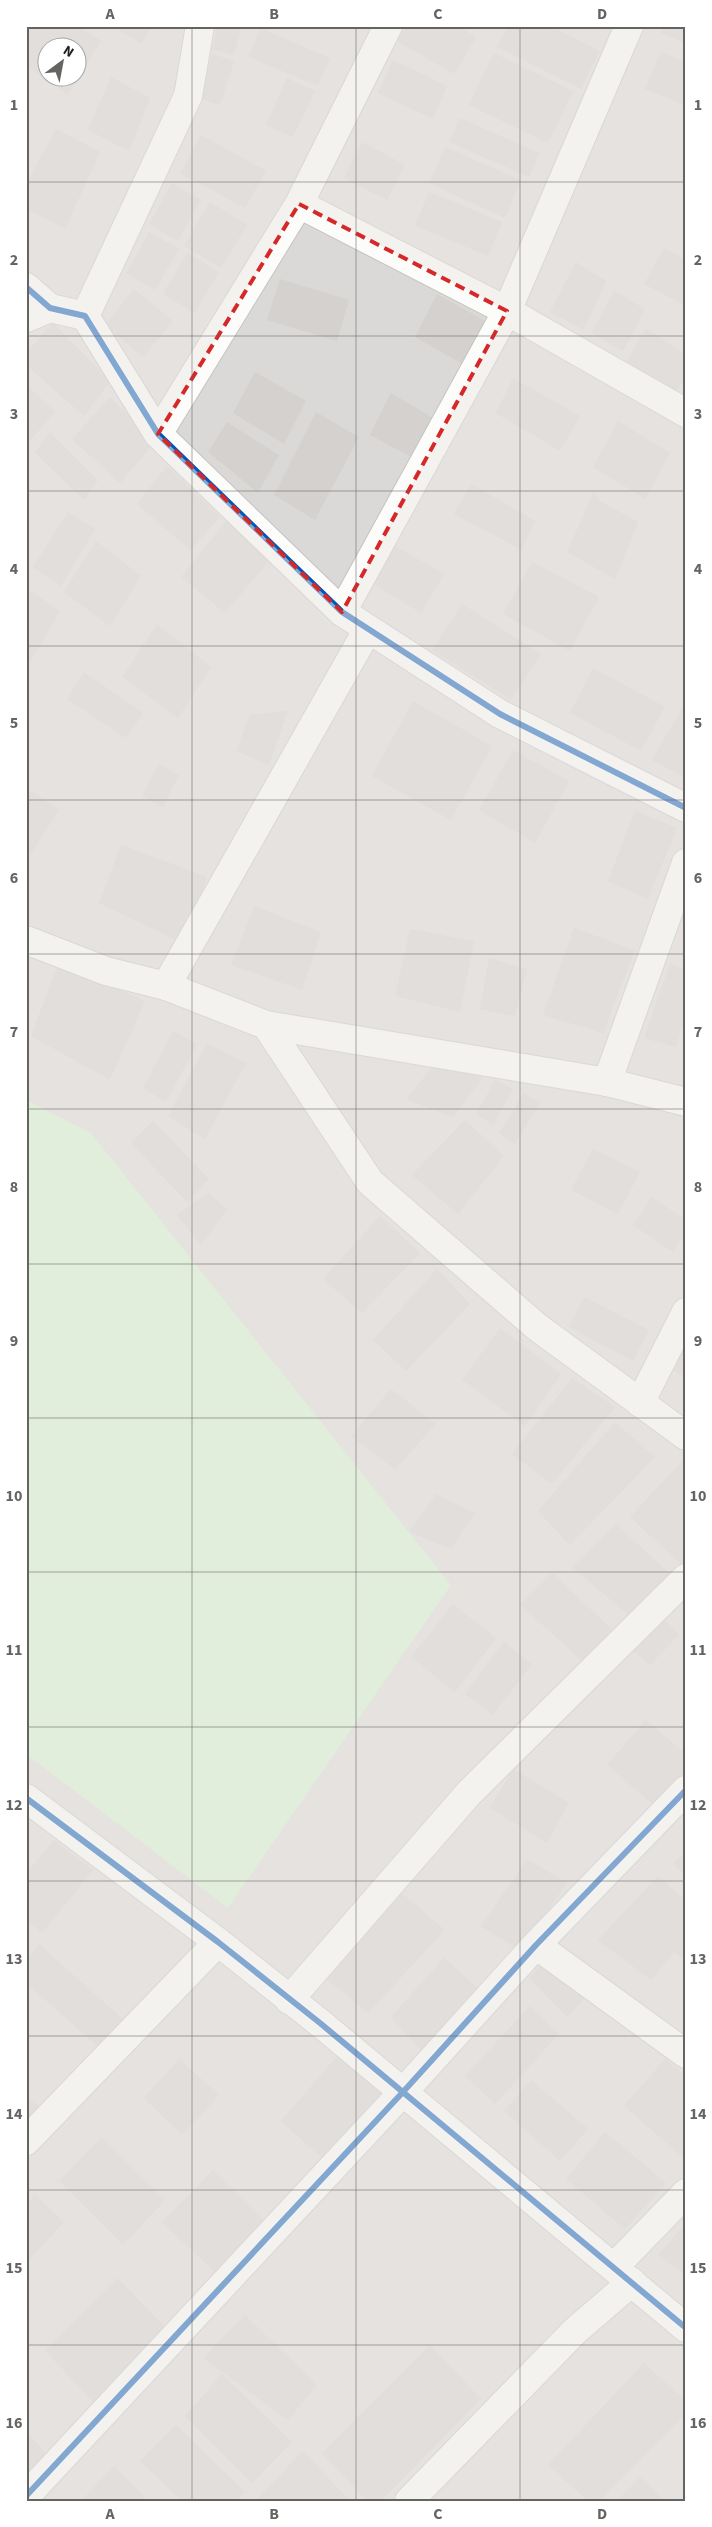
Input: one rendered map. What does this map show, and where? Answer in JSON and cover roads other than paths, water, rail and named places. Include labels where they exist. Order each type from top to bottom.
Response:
[{"type":"street","points":[[85,316],[188,96],[200,26]]},
{"type":"street","points":[[158,434],[299,204],[388,26]]},
{"type":"street","points":[[342,612],[507,310],[629,26]]},
{"type":"street","points":[[299,204],[507,310],[686,413]]},
{"type":"street","points":[[26,287],[38,313],[85,316]]},
{"type":"street","points":[[85,316],[158,434],[342,612],[500,714],[686,808]]},
{"type":"street","points":[[166,986],[368,629]]},
{"type":"street","points":[[607,1082],[686,863]]},
{"type":"street","points":[[26,940],[106,972],[166,986],[266,1025],[607,1082],[686,1102]]},
{"type":"street","points":[[266,1025],[370,1182],[537,1327],[686,1436]]},
{"type":"street","points":[[640,1403],[686,1312]]},
{"type":"street","points":[[289,2000],[469,1793],[686,1578]]},
{"type":"street","points":[[26,2496],[403,2092],[536,1945],[686,1790]]},
{"type":"street","points":[[26,1798],[218,1942],[403,2092],[686,2328]]},
{"type":"street","points":[[26,2141],[218,1942]]},
{"type":"street","points":[[536,1945],[686,2054]]},
{"type":"street","points":[[409,2501],[575,2331],[623,2275],[686,2193]]}]
